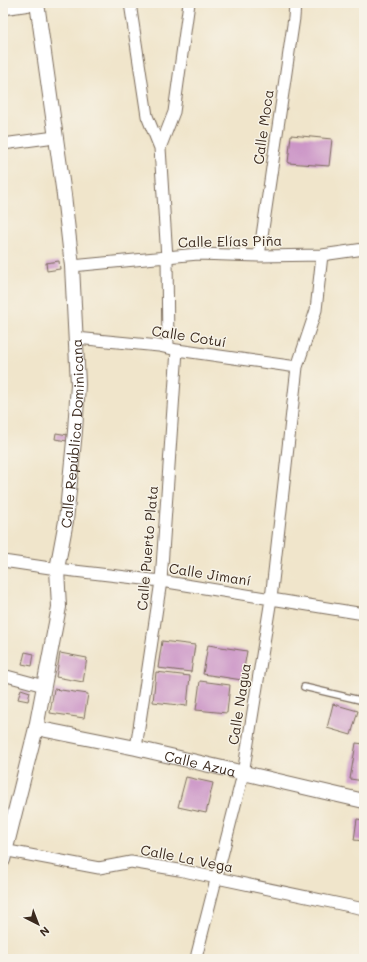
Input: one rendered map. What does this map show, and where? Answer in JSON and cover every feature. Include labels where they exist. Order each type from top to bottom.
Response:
[{"type":"street","points":[[130,3],[147,116],[160,148]]},
{"type":"street","points":[[160,148],[174,112],[189,3]]},
{"type":"street","name":"Calle Moca","points":[[259,256],[295,3]]},
{"type":"street","points":[[3,9],[37,4]]},
{"type":"street","name":"Calle República Dominicana","points":[[4,854],[36,728],[59,607],[57,569],[66,521],[78,384],[72,266],[64,195],[37,4]]},
{"type":"street","points":[[3,144],[55,137]]},
{"type":"street","name":"Calle Puerto Plata","points":[[136,748],[161,581],[172,349],[168,258],[160,148]]},
{"type":"street","name":"Calle Elías Piña","points":[[72,266],[198,254],[259,256],[322,255],[364,249]]},
{"type":"street","name":"Calle Nagua","points":[[197,954],[215,878],[243,774],[271,599],[297,367],[316,310],[322,255]]},
{"type":"street","name":"Calle Cotuí","points":[[76,338],[172,349],[297,367]]},
{"type":"street","name":"Calle Jimaní","points":[[3,561],[161,581],[364,614]]},
{"type":"street","points":[[3,675],[44,686]]},
{"type":"street","name":"Calle Azua","points":[[36,728],[136,748],[364,801]]},
{"type":"street","name":"Calle La Vega","points":[[4,854],[100,868],[131,862],[179,870],[364,909]]},
{"type":"lane","points":[[304,687],[364,702]]},
{"type":"building","points":[[291,135],[332,139],[329,166],[288,163]]},
{"type":"building","points":[[59,261],[60,269],[47,271],[46,263]]},
{"type":"building","points":[[56,433],[68,435],[67,441],[55,439]]},
{"type":"building","points":[[162,641],[195,645],[191,672],[158,668]]},
{"type":"building","points":[[208,645],[247,651],[242,680],[203,674]]},
{"type":"building","points":[[25,652],[34,654],[32,666],[22,664]]},
{"type":"building","points":[[60,653],[87,658],[83,682],[56,677]]},
{"type":"building","points":[[156,672],[190,676],[187,706],[153,702]]},
{"type":"building","points":[[200,681],[230,685],[227,713],[196,710]]},
{"type":"building","points":[[21,689],[30,692],[28,701],[18,699]]},
{"type":"building","points":[[54,689],[88,694],[84,718],[50,713]]},
{"type":"building","points":[[333,704],[358,711],[351,735],[327,728]]},
{"type":"building","points":[[356,743],[364,744],[364,781],[350,779]]},
{"type":"building","points":[[186,777],[213,783],[206,813],[178,807]]},
{"type":"building","points":[[357,819],[364,820],[364,841],[354,840]]}]
